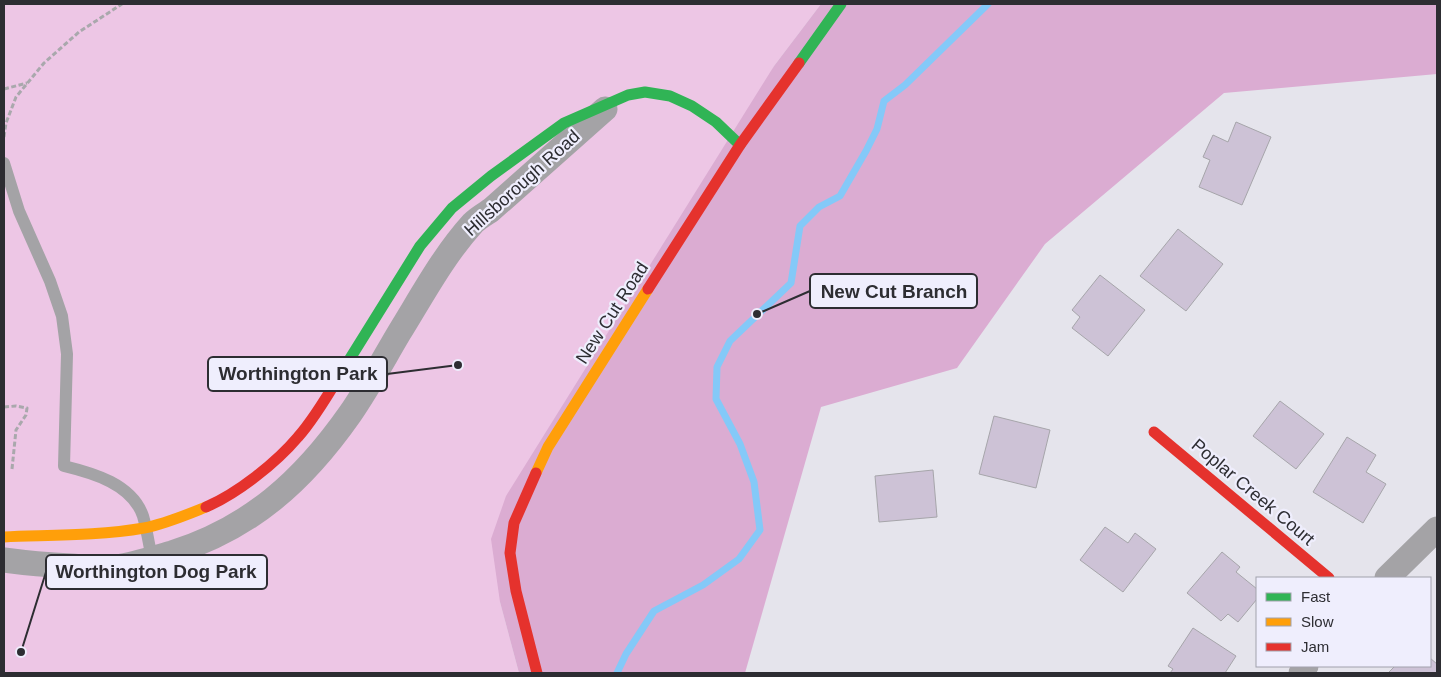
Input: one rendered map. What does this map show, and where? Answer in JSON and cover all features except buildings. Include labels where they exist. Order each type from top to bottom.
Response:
[{"type":"street","name":"New Cut Road","points":[[537,673],[516,591],[510,552],[514,523],[526,493],[548,447],[740,145],[841,4]]},
{"type":"street","name":"Hillsborough Road","points":[[4,537],[91,534],[146,528],[181,517],[212,504],[245,484],[273,462],[299,436],[326,397],[420,246],[452,208],[491,176],[564,122],[628,95],[645,92],[670,96],[692,106],[716,122],[740,145]]},
{"type":"street","name":"Hillsborough Road","points":[[4,560],[91,568],[117,567],[188,548],[234,526],[262,508],[289,486],[320,454],[351,413],[445,259],[474,222],[612,102]]},
{"type":"street","name":"Poplar Creek Court","points":[[1154,432],[1328,577]]},
{"type":"street","points":[[1388,577],[1437,529]]},
{"type":"lane","points":[[4,163],[19,210],[50,281],[62,316],[67,354],[64,466],[93,473],[117,486],[132,497],[143,515],[152,559]]},
{"type":"path","points":[[4,137],[6,123],[16,97],[44,63],[79,32],[122,4]]},
{"type":"path","points":[[4,89],[28,83]]},
{"type":"path","points":[[4,407],[16,406],[27,408],[26,415],[16,430],[12,469]]},
{"type":"shaded area","points":[[4,4],[821,4],[774,66],[500,602],[519,673],[4,673]]},
{"type":"shaded area","points":[[821,4],[1437,4],[1437,74],[1224,93],[1045,244],[957,368],[821,407],[745,673],[519,673],[500,602],[491,539],[506,496],[774,66]]},
{"type":"waterway","points":[[617,673],[626,654],[654,611],[703,585],[739,559],[760,530],[754,482],[740,444],[716,399],[717,367],[730,341],[791,283],[800,226],[819,207],[840,196],[877,129],[884,101],[905,85],[988,4]]},
{"type":"traffic: fast","points":[[799,63],[841,4]]},
{"type":"traffic: fast","points":[[346,365],[420,246],[452,208],[491,176],[564,123],[628,95],[645,92],[670,96],[692,106],[716,122],[740,145]]},
{"type":"traffic: slow","points":[[536,473],[548,447],[648,289]]},
{"type":"traffic: slow","points":[[4,537],[127,531],[160,524],[206,507]]},
{"type":"traffic: jam","points":[[648,289],[740,145],[799,63]]},
{"type":"traffic: jam","points":[[206,507],[243,486],[268,467],[289,447],[311,421],[346,365]]},
{"type":"traffic: jam","points":[[1154,432],[1328,577]]},
{"type":"traffic: jam","points":[[536,473],[514,523],[510,553],[516,591],[537,673]]},
{"type":"place","name":"New Cut Branch","points":[[757,314]]},
{"type":"place","name":"Worthington Park","points":[[458,365]]},
{"type":"place","name":"Worthington Dog Park","points":[[21,652]]}]
